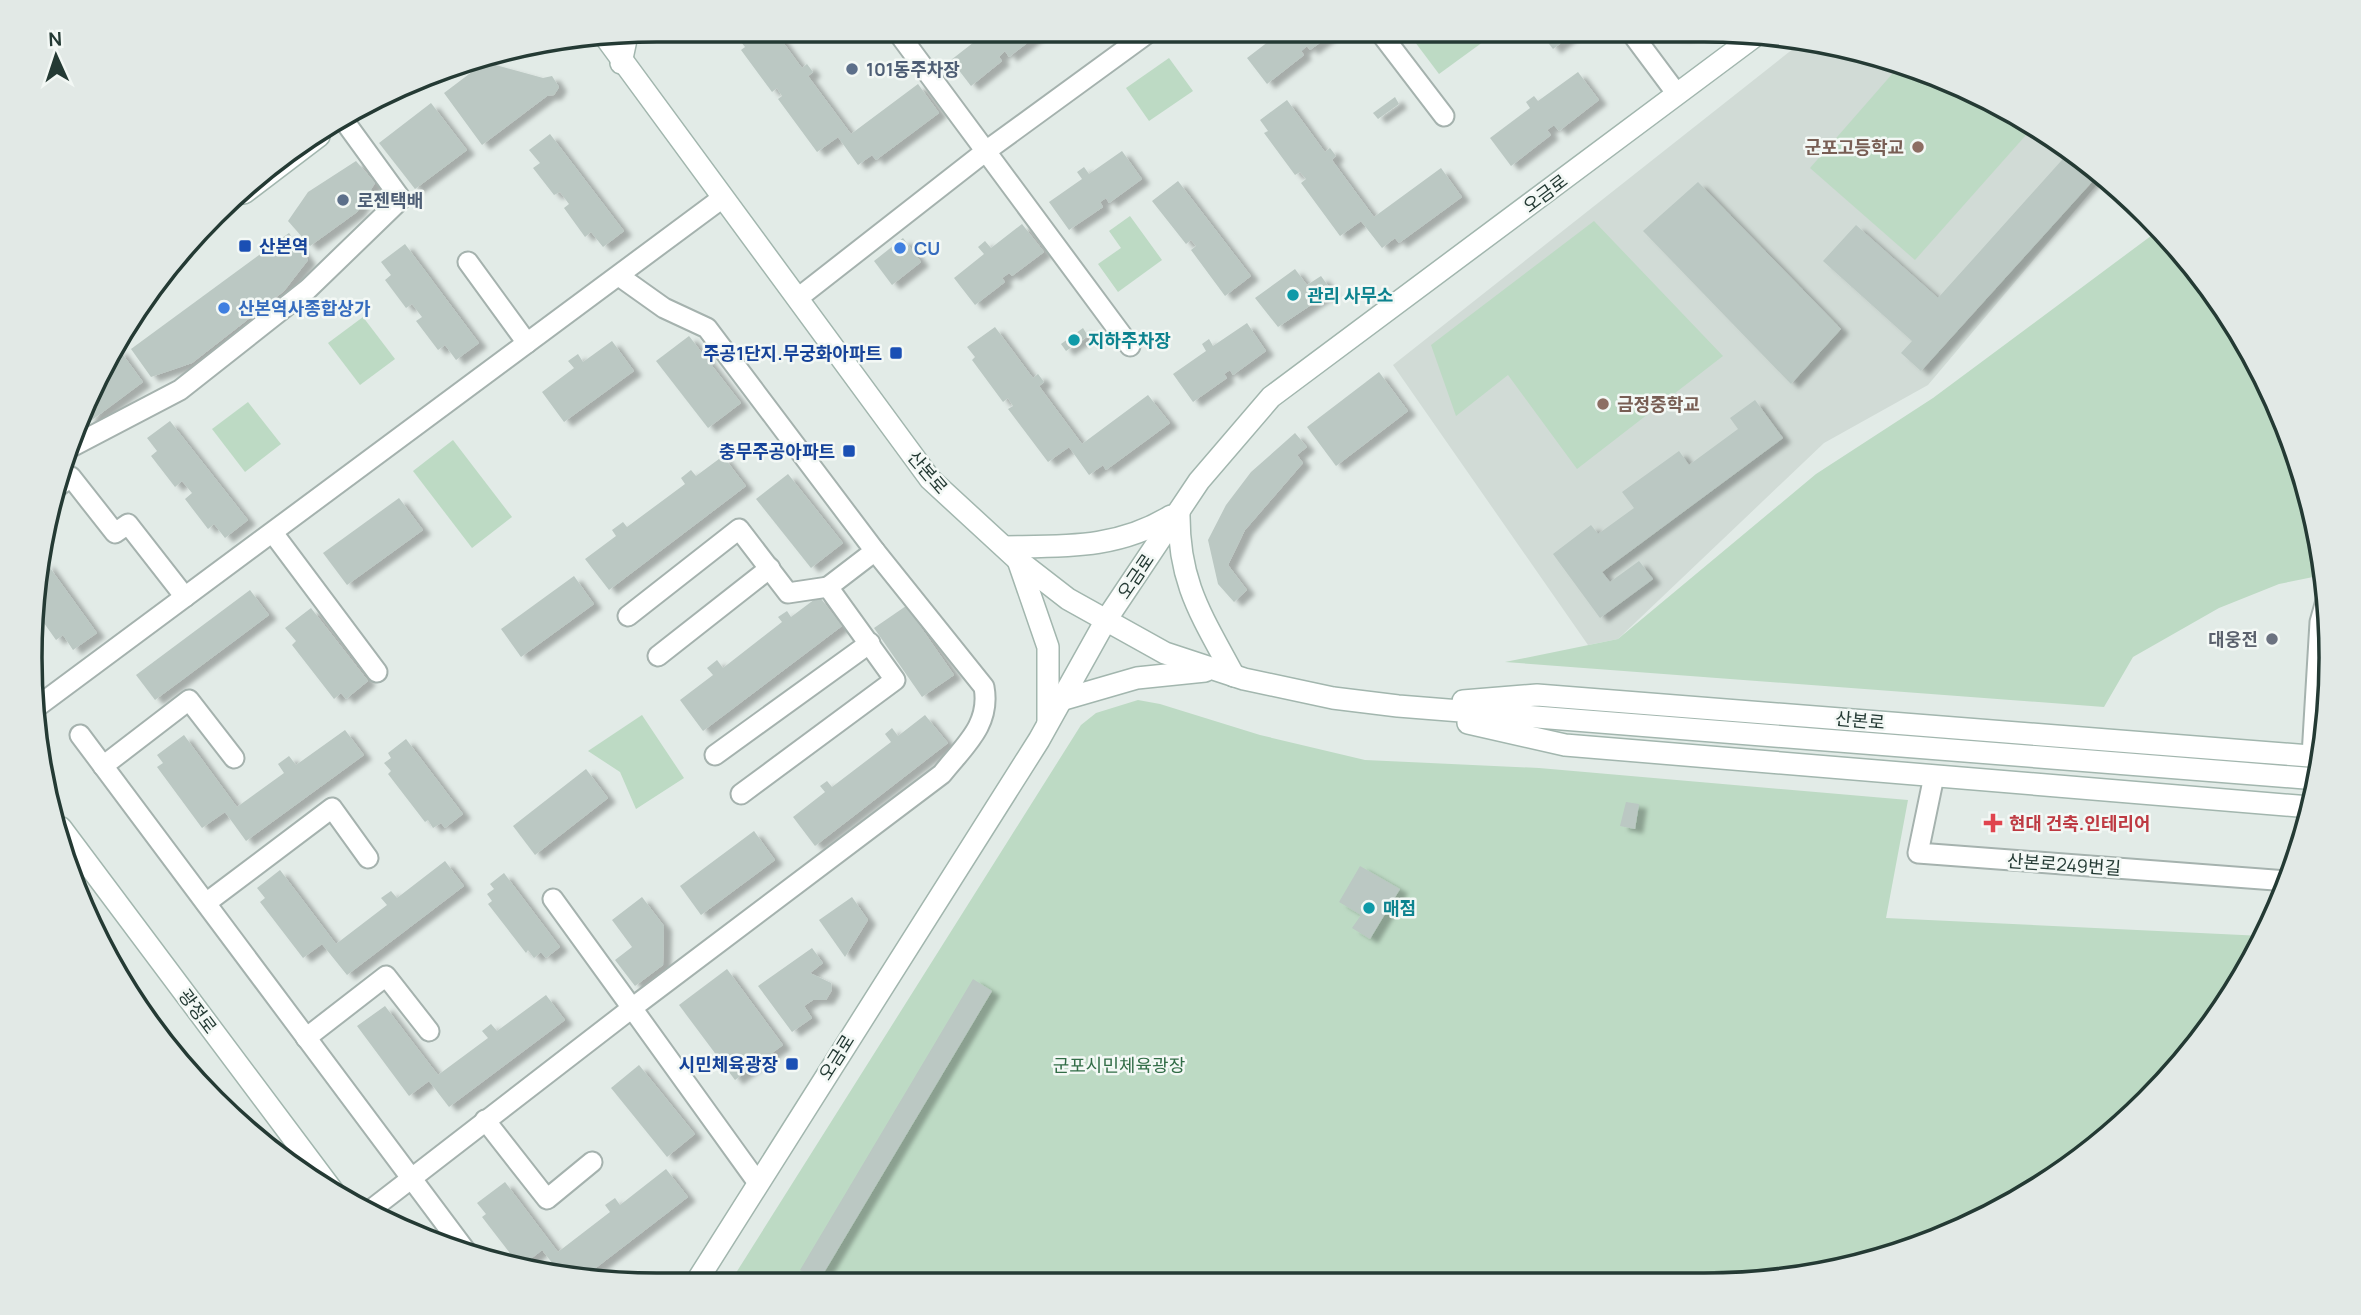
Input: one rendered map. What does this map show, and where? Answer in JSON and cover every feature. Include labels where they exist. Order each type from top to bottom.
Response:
[{"type":"street","points":[[905,42],[1130,346]]},
{"type":"street","points":[[798,298],[986,152],[1136,42]]},
{"type":"street","points":[[1388,42],[1444,116]]},
{"type":"street","points":[[1638,42],[1677,94]]},
{"type":"street","points":[[621,63],[625,43]]},
{"type":"street","name":"오금로","points":[[702,1273],[1048,723],[1106,620],[1179,512],[1238,432],[1271,397],[1745,43]]},
{"type":"street","name":"산본로","points":[[609,44],[621,63],[798,298],[864,393],[930,479],[1012,554],[1068,599],[1165,653],[1224,673],[1334,698],[1398,706],[2307,778]]},
{"type":"street","points":[[82,441],[180,390],[308,289],[401,199],[348,126]]},
{"type":"street","points":[[43,702],[722,199]]},
{"type":"street","points":[[468,262],[527,343]]},
{"type":"street","points":[[376,1205],[942,774],[981,725],[987,704],[984,687],[875,551],[707,328],[664,307],[618,276]]},
{"type":"street","points":[[69,478],[71,477],[115,533],[128,524],[185,597]]},
{"type":"street","points":[[1048,723],[1048,647],[1012,554],[1128,538],[1148,531],[1179,512],[1180,545],[1190,593],[1224,673],[1137,678],[1061,701]]},
{"type":"street","points":[[628,616],[739,529],[788,593],[828,587],[875,551]]},
{"type":"street","points":[[273,533],[377,672]]},
{"type":"street","points":[[657,656],[769,568]]},
{"type":"street","points":[[741,794],[895,680],[828,587]]},
{"type":"street","points":[[715,755],[870,643]]},
{"type":"street","name":"산본로","points":[[1398,706],[1537,695],[2311,756]]},
{"type":"street","points":[[103,766],[189,700],[234,758]]},
{"type":"street","name":"산본로","points":[[1398,706],[1565,745],[2300,806]]},
{"type":"street","points":[[80,735],[457,1239]]},
{"type":"street","name":"산본로249번길","points":[[1934,776],[1917,853],[2277,880]]},
{"type":"street","points":[[206,903],[332,808],[368,859]]},
{"type":"street","name":"광정로","points":[[70,840],[317,1169]]},
{"type":"street","points":[[553,899],[758,1183]]},
{"type":"street","points":[[306,1038],[386,976],[429,1031]]},
{"type":"street","points":[[485,1120],[547,1199],[592,1162]]},
{"type":"shaded area","points":[[1793,49],[1863,63],[1939,89],[1976,105],[2045,146],[2097,185],[1928,385],[1824,443],[1618,639],[1588,645],[1393,365]]},
{"type":"green space","points":[[1415,42],[1483,42],[1439,74]]},
{"type":"green space","points":[[1169,58],[1193,91],[1149,121],[1126,88]]},
{"type":"green space","points":[[1893,73],[1976,105],[2027,134],[1915,260],[1810,168]]},
{"type":"green space","points":[[1130,216],[1162,260],[1118,292],[1098,264],[1121,248],[1109,231]]},
{"type":"green space","points":[[1594,221],[1723,356],[1577,469],[1508,375],[1456,416],[1431,345]]},
{"type":"green space","points":[[2151,236],[2192,283],[2237,350],[2256,385],[2272,422],[2298,498],[2314,577],[2279,584],[2219,608],[2133,657],[2104,707],[1505,662],[1618,639],[1816,474],[1933,398]]},
{"type":"green space","points":[[363,317],[395,359],[360,385],[328,343]]},
{"type":"green space","points":[[248,402],[281,444],[245,472],[212,429]]},
{"type":"green space","points":[[453,440],[512,517],[472,548],[413,471]]},
{"type":"green space","name":"군포시민체육광장","points":[[1138,700],[1160,704],[1260,735],[1365,760],[1539,768],[1908,800],[1886,918],[2253,936],[2237,965],[2192,1032],[2139,1093],[2078,1146],[2011,1191],[1976,1210],[1901,1240],[1824,1261],[1744,1272],[1703,1273],[736,1273],[1081,725],[1096,713]]},
{"type":"green space","points":[[642,715],[684,778],[636,809],[620,772],[588,751]]},
{"type":"building","points":[[741,42],[783,42],[802,68],[807,64],[813,72],[808,76],[851,134],[918,84],[939,113],[876,160],[872,155],[858,165],[838,137],[817,152],[778,99],[782,96],[777,88],[772,92],[741,50],[745,47]]},
{"type":"building","points":[[974,42],[1028,42],[1009,57],[1005,51],[999,57],[1002,61],[971,86],[951,60]]},
{"type":"building","points":[[1268,42],[1321,42],[1310,50],[1307,46],[1301,51],[1304,55],[1267,84],[1247,58]]},
{"type":"building","points":[[1548,42],[1562,42],[1553,49]]},
{"type":"building","points":[[494,64],[543,78],[552,76],[559,87],[554,95],[547,96],[482,145],[444,93],[473,71]]},
{"type":"building","points":[[1578,72],[1599,100],[1559,131],[1554,125],[1547,130],[1551,135],[1511,166],[1490,138],[1530,108],[1526,102],[1534,96],[1538,101]]},
{"type":"building","points":[[1395,97],[1399,104],[1378,119],[1373,113]]},
{"type":"building","points":[[1287,100],[1325,152],[1330,148],[1336,156],[1332,160],[1374,217],[1441,168],[1462,197],[1399,243],[1395,238],[1382,248],[1361,221],[1340,236],[1301,183],[1306,179],[1300,172],[1295,175],[1264,133],[1268,131],[1260,120]]},
{"type":"building","points":[[431,103],[467,150],[415,189],[379,143]]},
{"type":"building","points":[[550,134],[624,231],[603,247],[591,232],[585,237],[564,208],[569,204],[560,192],[554,195],[533,168],[540,163],[529,150]]},
{"type":"building","points":[[1122,151],[1142,179],[1109,203],[1106,198],[1100,202],[1103,207],[1069,230],[1049,202],[1082,179],[1077,172],[1084,167],[1089,174]]},
{"type":"building","points":[[2063,159],[2093,181],[1921,371],[1901,353],[1912,341],[1823,261],[1856,225],[1938,298]]},
{"type":"building","points":[[356,161],[375,183],[357,212],[310,246],[288,221],[308,192]]},
{"type":"building","points":[[1178,181],[1251,276],[1225,296],[1191,250],[1196,246],[1191,240],[1186,244],[1152,201]]},
{"type":"building","points":[[1698,182],[1841,329],[1791,384],[1643,231]]},
{"type":"building","points":[[1022,224],[1044,252],[1012,276],[1009,273],[1002,278],[1005,282],[975,305],[954,278],[984,254],[978,247],[985,241],[991,248]]},
{"type":"building","name":"산본역사종합상가","points":[[289,233],[308,260],[284,291],[192,363],[151,377],[131,349]]},
{"type":"building","points":[[903,238],[921,262],[892,285],[874,261]]},
{"type":"building","points":[[405,244],[479,343],[456,360],[445,345],[438,350],[416,321],[422,317],[412,304],[406,308],[385,280],[391,275],[381,262]]},
{"type":"building","name":"관리 사무소","points":[[1295,269],[1307,285],[1321,276],[1332,291],[1278,327],[1255,298]]},
{"type":"building","points":[[1247,323],[1266,351],[1233,375],[1230,370],[1224,374],[1227,378],[1193,402],[1173,374],[1206,351],[1202,344],[1209,339],[1213,346]]},
{"type":"building","points":[[995,327],[1033,378],[1038,374],[1044,382],[1039,386],[1082,444],[1148,395],[1170,423],[1106,470],[1103,465],[1089,475],[1069,447],[1048,462],[1008,409],[1013,406],[1008,398],[1003,402],[972,360],[975,357],[967,347]]},
{"type":"building","name":"지하주차장","points":[[1083,328],[1088,336],[1066,351],[1061,344]]},
{"type":"building","points":[[689,336],[741,403],[708,428],[656,361]]},
{"type":"building","points":[[612,341],[634,371],[564,422],[542,392],[574,368],[568,361],[578,354],[583,362]]},
{"type":"building","points":[[122,354],[143,382],[92,420],[105,385]]},
{"type":"building","points":[[1379,372],[1408,411],[1336,466],[1307,427]]},
{"type":"building","points":[[1755,400],[1783,438],[1602,572],[1610,582],[1639,561],[1653,579],[1600,618],[1553,554],[1591,525],[1598,534],[1634,508],[1622,492],[1679,451],[1689,465],[1738,429],[1730,418]]},
{"type":"building","points":[[170,421],[248,520],[225,538],[214,524],[208,529],[185,499],[192,493],[182,481],[175,487],[151,456],[157,451],[147,438]]},
{"type":"building","points":[[1295,433],[1307,447],[1297,455],[1303,463],[1245,530],[1228,565],[1247,590],[1234,602],[1218,584],[1208,540],[1226,505],[1251,472]]},
{"type":"building","points":[[723,456],[746,486],[609,590],[585,559],[616,536],[612,530],[623,522],[627,527],[685,484],[681,478],[691,470],[696,476]]},
{"type":"building","points":[[788,474],[843,543],[811,568],[756,499]]},
{"type":"building","points":[[399,498],[423,530],[347,585],[323,553]]},
{"type":"building","points":[[49,566],[97,633],[73,650],[63,635],[56,640],[43,621]]},
{"type":"building","points":[[574,576],[594,604],[521,657],[501,629]]},
{"type":"building","points":[[250,590],[269,615],[155,700],[136,675]]},
{"type":"building","points":[[819,596],[842,626],[703,731],[680,700],[713,675],[707,668],[717,660],[723,668],[782,622],[778,617],[787,611],[791,617]]},
{"type":"building","points":[[906,606],[954,675],[922,697],[874,628]]},
{"type":"building","points":[[311,608],[368,681],[346,699],[341,693],[334,699],[292,645],[296,641],[285,628]]},
{"type":"building","points":[[925,715],[948,743],[815,846],[793,817],[825,792],[820,786],[827,781],[832,787],[891,742],[885,734],[892,728],[898,736]]},
{"type":"building","points":[[345,730],[364,755],[246,841],[225,812],[202,828],[157,767],[163,763],[157,755],[184,735],[237,807],[284,773],[278,764],[289,756],[296,765]]},
{"type":"building","points":[[406,739],[463,814],[445,828],[441,823],[433,828],[428,820],[425,822],[388,774],[391,771],[384,763],[391,758],[388,753]]},
{"type":"building","points":[[586,769],[608,798],[535,855],[513,826]]},
{"type":"building","points":[[1626,802],[1639,804],[1635,829],[1620,826]]},
{"type":"building","points":[[754,831],[775,860],[701,915],[680,886]]},
{"type":"building","points":[[445,861],[464,886],[347,975],[322,944],[303,958],[260,902],[265,898],[257,888],[280,870],[336,944],[387,905],[381,898],[391,891],[397,898]]},
{"type":"building","name":"매점","points":[[1360,866],[1400,889],[1370,939],[1352,928],[1361,915],[1339,902]]},
{"type":"building","points":[[504,873],[560,947],[546,958],[541,952],[534,958],[528,950],[526,953],[488,904],[492,901],[487,894],[494,889],[490,884]]},
{"type":"building","points":[[642,897],[664,926],[663,965],[635,986],[615,960],[632,947],[612,920]]},
{"type":"building","points":[[852,897],[868,920],[845,957],[819,920]]},
{"type":"building","points":[[812,948],[823,963],[810,973],[831,983],[832,990],[826,1000],[813,1000],[804,1006],[812,1018],[792,1032],[758,986]]},
{"type":"building","points":[[727,969],[783,1045],[735,1080],[679,1005]]},
{"type":"building","points":[[973,979],[992,991],[824,1273],[805,1273],[800,1270]]},
{"type":"building","points":[[546,995],[565,1020],[449,1107],[429,1081],[409,1096],[357,1026],[385,1006],[438,1075],[488,1038],[482,1031],[491,1024],[497,1031]]},
{"type":"building","points":[[639,1065],[695,1134],[667,1157],[611,1088]]},
{"type":"building","points":[[666,1169],[688,1197],[594,1270],[553,1264],[542,1250],[530,1259],[511,1255],[482,1217],[486,1214],[477,1203],[505,1182],[558,1252],[610,1212],[605,1205],[615,1198],[620,1205]]},
{"type":"place","name":"101동주차장","points":[[852,69]]},
{"type":"place","name":"군포고등학교","points":[[1918,147]]},
{"type":"place","name":"로젠택배","points":[[343,200]]},
{"type":"place","name":"산본역","points":[[245,246]]},
{"type":"place","name":"CU","points":[[900,248]]},
{"type":"place","name":"관리 사무소","points":[[1293,295]]},
{"type":"place","name":"산본역사종합상가","points":[[224,308]]},
{"type":"place","name":"지하주차장","points":[[1074,340]]},
{"type":"place","name":"주공1단지.무궁화아파트","points":[[896,353]]},
{"type":"place","name":"금정중학교","points":[[1603,404]]},
{"type":"place","name":"충무주공아파트","points":[[849,451]]},
{"type":"place","name":"대웅전","points":[[2272,639]]},
{"type":"place","name":"현대 건축.인테리어","points":[[1993,823]]},
{"type":"place","name":"매점","points":[[1369,908]]},
{"type":"place","name":"시민체육광장","points":[[792,1064]]}]
